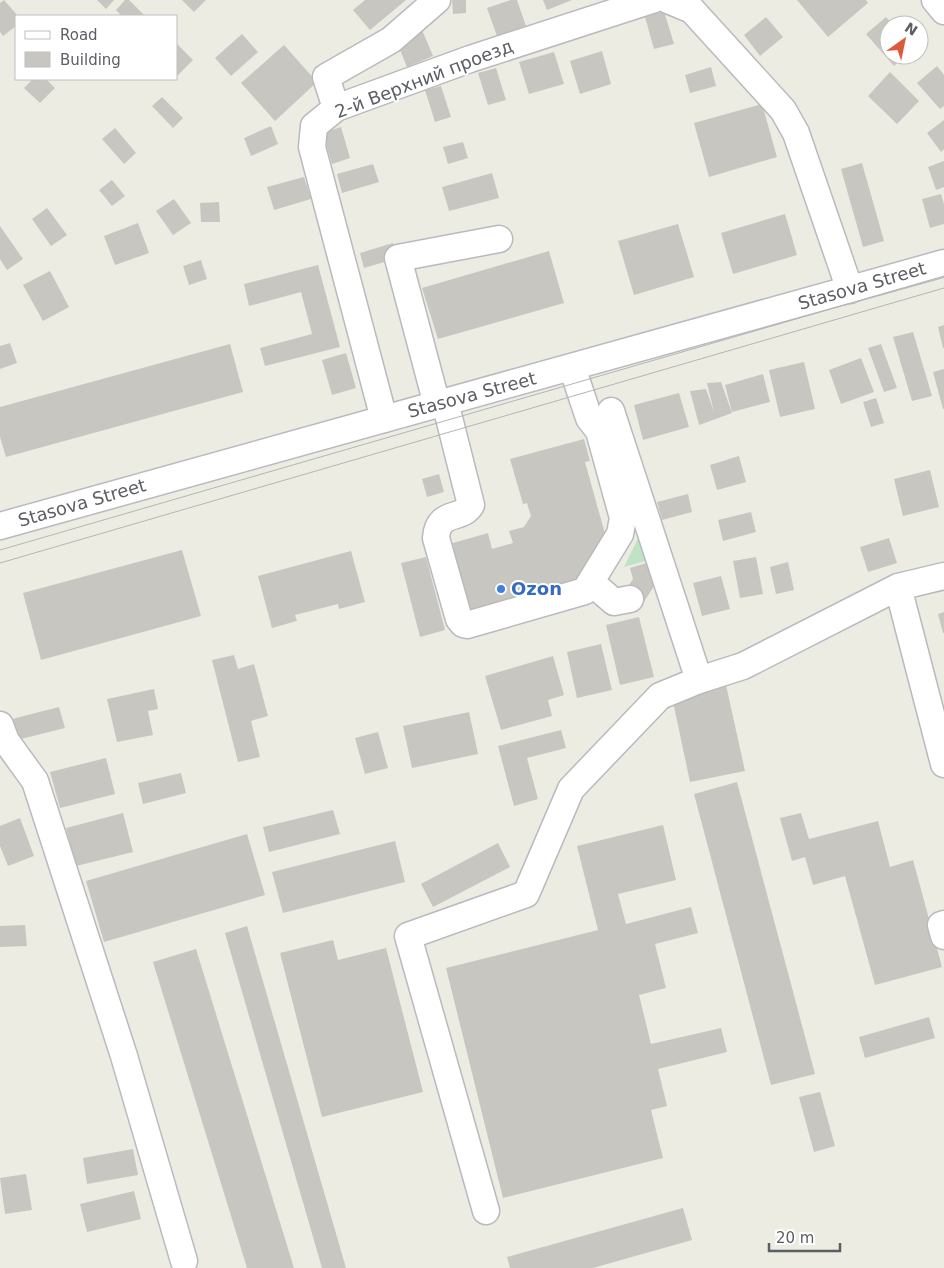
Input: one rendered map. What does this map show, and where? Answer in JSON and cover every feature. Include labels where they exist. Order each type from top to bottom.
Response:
[{"type":"street","points":[[336,108],[326,77],[391,40],[437,0]]},
{"type":"street","name":"2-й Верхний проезд","points":[[384,419],[312,147],[314,126],[336,108],[470,59],[652,0]]},
{"type":"street","points":[[668,0],[692,10],[783,110],[796,134],[850,290]]},
{"type":"street","points":[[935,0],[944,11]]},
{"type":"street","points":[[499,239],[398,258],[471,500],[469,509],[444,520],[437,532],[436,538],[460,622],[468,624],[579,594],[592,583],[620,534],[623,518],[599,431],[589,418],[572,367]]},
{"type":"street","name":"Stasova Street","points":[[0,526],[944,263]]},
{"type":"street","points":[[610,411],[699,680]]},
{"type":"street","points":[[486,1211],[408,936],[526,894],[571,789],[660,696],[699,680],[743,666],[898,587],[944,576]]},
{"type":"street","points":[[592,583],[614,602],[630,599]]},
{"type":"street","points":[[898,587],[944,764]]},
{"type":"street","points":[[0,725],[6,741],[35,781],[124,1056],[184,1261]]},
{"type":"street","points":[[944,924],[941,925],[944,936]]},
{"type":"green space","points":[[644,526],[653,559],[624,567]]},
{"type":"building","points":[[4,0],[17,15],[15,15],[15,27],[3,36],[0,32],[0,3]]},
{"type":"building","points":[[97,0],[114,0],[106,9]]},
{"type":"building","points":[[125,0],[129,0],[144,15],[121,15],[116,10]]},
{"type":"building","points":[[182,0],[206,0],[194,12]]},
{"type":"building","points":[[365,0],[406,0],[370,30],[353,10]]},
{"type":"building","points":[[452,0],[466,0],[466,13],[453,14]]},
{"type":"building","points":[[511,0],[517,0],[526,26],[497,36],[487,8]]},
{"type":"building","points":[[543,0],[572,0],[547,10]]},
{"type":"building","points":[[797,0],[866,0],[868,3],[828,37]]},
{"type":"building","points":[[664,11],[674,44],[654,49],[645,17]]},
{"type":"building","points":[[766,17],[783,37],[760,56],[744,35]]},
{"type":"building","points":[[879,23],[879,49],[866,34]]},
{"type":"building","points":[[422,30],[433,56],[407,67],[396,40]]},
{"type":"building","points":[[242,34],[258,52],[231,76],[215,58]]},
{"type":"building","points":[[178,45],[193,60],[178,75]]},
{"type":"building","points":[[284,45],[317,82],[275,121],[241,83]]},
{"type":"building","points":[[602,51],[611,84],[580,94],[570,61]]},
{"type":"building","points":[[554,52],[564,84],[529,94],[519,62]]},
{"type":"building","points":[[937,66],[944,75],[944,106],[940,109],[917,83]]},
{"type":"building","points":[[711,67],[716,86],[690,93],[685,75]]},
{"type":"building","points":[[496,68],[506,100],[488,105],[478,73]]},
{"type":"building","points":[[890,72],[919,101],[897,124],[868,96]]},
{"type":"building","points":[[32,80],[47,80],[55,88],[40,103],[24,88]]},
{"type":"building","points":[[441,86],[451,117],[435,122],[425,90]]},
{"type":"building","points":[[162,97],[183,118],[173,128],[152,106]]},
{"type":"building","points":[[762,104],[777,157],[709,177],[694,123]]},
{"type":"building","points":[[944,120],[944,149],[941,152],[927,133]]},
{"type":"building","points":[[271,126],[278,144],[251,156],[244,138]]},
{"type":"building","points":[[341,127],[350,158],[332,164],[323,133]]},
{"type":"building","points":[[115,128],[136,153],[124,164],[102,139]]},
{"type":"building","points":[[463,142],[468,158],[448,164],[443,147]]},
{"type":"building","points":[[944,161],[944,187],[936,190],[928,167]]},
{"type":"building","points":[[862,163],[884,241],[863,247],[841,169]]},
{"type":"building","points":[[373,164],[379,182],[342,193],[337,174]]},
{"type":"building","points":[[492,173],[499,198],[449,211],[442,187]]},
{"type":"building","points":[[304,177],[311,199],[274,210],[267,187]]},
{"type":"building","points":[[112,180],[125,196],[112,206],[99,190]]},
{"type":"building","points":[[941,194],[944,204],[944,224],[930,228],[922,199]]},
{"type":"building","points":[[174,199],[191,223],[173,235],[156,211]]},
{"type":"building","points":[[219,202],[220,222],[201,222],[200,203]]},
{"type":"building","points":[[47,208],[67,235],[51,246],[32,219]]},
{"type":"building","points":[[785,214],[797,255],[733,274],[721,233]]},
{"type":"building","points":[[138,223],[149,253],[115,265],[104,236]]},
{"type":"building","points":[[678,224],[694,277],[634,295],[618,241]]},
{"type":"building","points":[[0,226],[23,259],[7,270],[0,259]]},
{"type":"building","points":[[393,243],[398,258],[364,268],[360,253]]},
{"type":"building","points":[[549,251],[564,303],[438,339],[422,288]]},
{"type":"building","points":[[201,260],[207,279],[189,285],[183,266]]},
{"type":"building","points":[[318,265],[340,347],[265,366],[260,348],[312,334],[301,292],[249,306],[244,284]]},
{"type":"building","points":[[50,271],[69,307],[43,321],[23,285]]},
{"type":"building","points":[[944,325],[944,348],[943,348],[938,327]]},
{"type":"building","points":[[913,332],[932,396],[912,401],[893,337]]},
{"type":"building","points":[[10,343],[17,363],[0,369],[0,346]]},
{"type":"building","points":[[230,344],[243,392],[6,457],[0,437],[0,407]]},
{"type":"building","points":[[881,344],[897,388],[884,392],[868,348]]},
{"type":"building","points":[[346,353],[356,388],[332,395],[322,360]]},
{"type":"building","points":[[861,358],[874,392],[841,404],[829,370]]},
{"type":"building","points":[[804,362],[815,409],[780,417],[769,370]]},
{"type":"building","points":[[944,369],[944,409],[943,409],[933,372]]},
{"type":"building","points":[[763,374],[770,402],[732,412],[725,385]]},
{"type":"building","points":[[721,382],[732,413],[699,425],[690,391],[706,389],[714,412],[707,383]]},
{"type":"building","points":[[679,393],[689,427],[643,440],[634,405]]},
{"type":"building","points":[[876,398],[884,423],[871,427],[863,402]]},
{"type":"building","points":[[584,439],[590,461],[585,462],[607,541],[582,582],[465,614],[459,594],[466,593],[457,561],[451,563],[446,545],[488,533],[492,549],[513,543],[509,531],[524,527],[531,516],[527,503],[523,504],[510,459]]},
{"type":"building","points":[[739,456],[746,482],[717,490],[710,465]]},
{"type":"building","points":[[930,470],[939,507],[903,516],[894,479]]},
{"type":"building","points":[[439,474],[444,492],[427,497],[422,479]]},
{"type":"building","points":[[688,494],[692,512],[662,520],[657,502]]},
{"type":"building","points":[[751,512],[756,532],[723,541],[718,520]]},
{"type":"building","points":[[889,538],[897,563],[868,572],[860,547]]},
{"type":"building","points":[[182,550],[201,616],[41,660],[23,593]]},
{"type":"building","points":[[351,551],[365,602],[339,609],[338,604],[295,615],[297,621],[272,628],[258,576]]},
{"type":"building","points":[[426,557],[445,630],[420,637],[401,563]]},
{"type":"building","points":[[756,557],[763,594],[740,598],[733,561]]},
{"type":"building","points":[[650,562],[656,583],[640,608],[633,610],[627,588],[633,579],[630,568]]},
{"type":"building","points":[[788,562],[794,590],[776,594],[770,567]]},
{"type":"building","points":[[721,576],[730,609],[702,616],[693,583]]},
{"type":"building","points":[[944,612],[944,633],[943,633],[938,614]]},
{"type":"building","points":[[639,617],[654,677],[620,685],[606,625]]},
{"type":"building","points":[[601,644],[612,690],[577,698],[567,652]]},
{"type":"building","points":[[234,655],[238,669],[254,664],[268,716],[251,721],[260,757],[238,762],[212,660]]},
{"type":"building","points":[[553,656],[564,695],[548,700],[552,716],[501,730],[485,676]]},
{"type":"building","points":[[726,685],[745,771],[690,782],[672,697]]},
{"type":"building","points":[[154,689],[158,709],[148,711],[153,735],[117,742],[107,699]]},
{"type":"building","points":[[59,707],[65,728],[17,740],[12,719]]},
{"type":"building","points":[[469,712],[478,754],[412,768],[403,726]]},
{"type":"building","points":[[561,730],[566,748],[527,758],[538,799],[514,806],[498,746]]},
{"type":"building","points":[[378,732],[388,768],[365,774],[355,738]]},
{"type":"building","points":[[106,758],[115,794],[60,808],[50,772]]},
{"type":"building","points":[[181,773],[186,793],[143,804],[138,783]]},
{"type":"building","points":[[737,782],[815,1074],[771,1085],[694,794]]},
{"type":"building","points":[[333,810],[340,834],[269,852],[263,827]]},
{"type":"building","points":[[123,813],[133,852],[76,866],[66,828]]},
{"type":"building","points":[[801,813],[809,839],[878,821],[890,867],[913,860],[942,967],[875,985],[845,876],[813,885],[805,857],[792,861],[780,818]]},
{"type":"building","points":[[20,818],[34,856],[8,866],[0,846],[0,826]]},
{"type":"building","points":[[663,825],[676,880],[618,894],[626,924],[691,907],[698,933],[655,944],[666,988],[639,995],[651,1044],[721,1028],[727,1052],[658,1069],[667,1106],[651,1110],[663,1158],[503,1198],[446,968],[598,930],[577,846]]},
{"type":"building","points":[[247,834],[265,895],[104,942],[86,881]]},
{"type":"building","points":[[395,841],[405,882],[283,913],[272,872]]},
{"type":"building","points":[[498,843],[510,867],[433,907],[421,884]]},
{"type":"building","points":[[25,925],[27,946],[0,947],[0,926]]},
{"type":"building","points":[[247,926],[346,1268],[322,1268],[225,933]]},
{"type":"building","points":[[333,940],[338,960],[386,948],[423,1092],[322,1117],[280,953]]},
{"type":"building","points":[[196,949],[294,1268],[247,1268],[153,962]]},
{"type":"building","points":[[929,1017],[935,1038],[865,1058],[859,1037]]},
{"type":"building","points":[[820,1092],[835,1146],[814,1152],[799,1097]]},
{"type":"building","points":[[133,1149],[138,1175],[87,1184],[83,1158]]},
{"type":"building","points":[[26,1174],[32,1210],[5,1214],[0,1178]]},
{"type":"building","points":[[134,1191],[141,1219],[87,1232],[80,1204]]},
{"type":"building","points":[[683,1208],[692,1240],[593,1268],[510,1268],[507,1257]]},
{"type":"tram line","points":[[0,550],[944,276]]},
{"type":"tram line","points":[[0,563],[944,288]]},
{"type":"place","name":"Ozon","points":[[501,589]]}]
